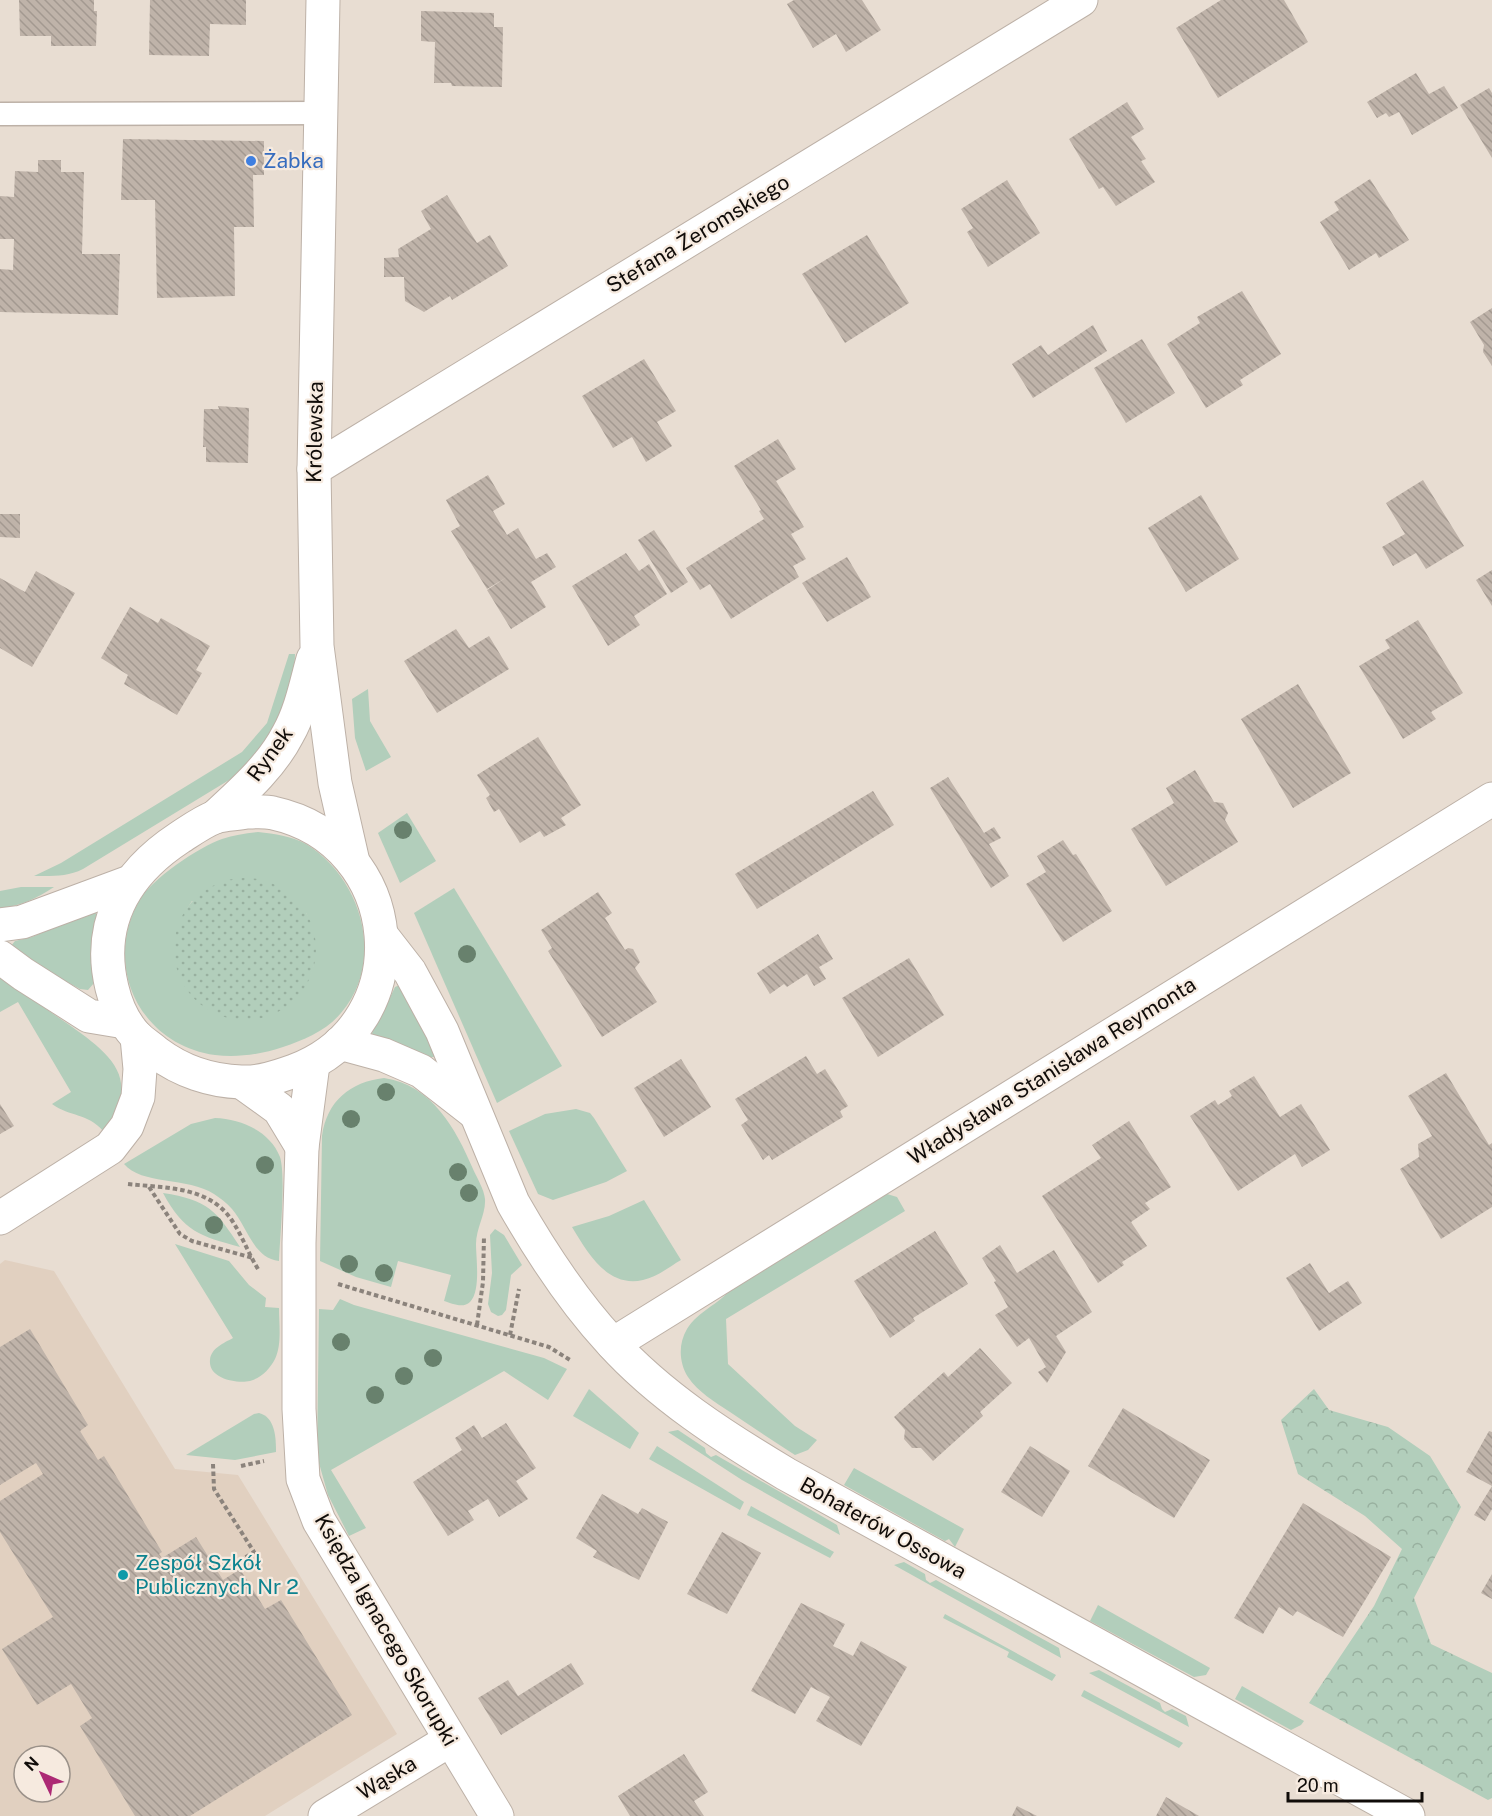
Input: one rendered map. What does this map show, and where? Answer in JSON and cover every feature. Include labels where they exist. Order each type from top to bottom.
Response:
[{"type":"street","name":"Królewska","points":[[323,0],[314,469],[316,646],[335,783],[353,862]]},
{"type":"street","name":"Stefana Żeromskiego","points":[[314,469],[1081,0]]},
{"type":"street","name":"Rynek","points":[[215,817],[268,764],[289,734],[300,707],[316,646]]},
{"type":"street","name":"Władysława Stanisława Reymonta","points":[[613,1344],[1492,799]]},
{"type":"street","points":[[0,957],[89,1016],[131,1030],[170,1062],[205,1077],[243,1083],[272,1079],[313,1064],[340,1043],[362,1016],[372,996],[378,977],[382,936],[373,898],[353,862],[338,846],[316,830],[296,820],[271,812],[246,812],[215,817],[169,844],[146,863],[130,882],[117,905],[108,952],[108,974],[114,997],[131,1030],[140,1069],[138,1097],[127,1126],[110,1148],[0,1218]]},
{"type":"street","points":[[0,925],[21,922],[130,882]]},
{"type":"street","name":"Bohaterów Ossowa","points":[[382,936],[410,972],[442,1031],[513,1203],[551,1265],[571,1294],[613,1344],[666,1392],[741,1448],[1408,1816]]},
{"type":"street","name":"Bohaterów Ossowa","points":[[340,1043],[384,1055],[421,1071],[475,1113]]},
{"type":"street","name":"Księdza Ignacego Skorupki","points":[[313,1064],[302,1147],[298,1339],[303,1479],[319,1521],[496,1816]]},
{"type":"street","points":[[243,1083],[279,1109],[302,1147]]},
{"type":"street","name":"Wąska","points":[[325,1816],[450,1740]]},
{"type":"lane","points":[[0,114],[321,113]]},
{"type":"path","points":[[149,1186],[195,1193],[210,1199],[231,1219],[253,1258],[192,1241],[180,1234],[149,1186]]},
{"type":"path","points":[[333,1282],[477,1325],[483,1282],[483,1243],[486,1223],[493,1215],[513,1203]]},
{"type":"path","points":[[510,1335],[519,1286],[525,1282]]},
{"type":"path","points":[[213,1464],[214,1489],[254,1552],[235,1564]]},
{"type":"shaded area","name":"Zespół Szkół Publicznych Nr 2","points":[[5,1260],[54,1271],[175,1469],[238,1475],[397,1734],[265,1816],[0,1816],[0,1264]]},
{"type":"green space","points":[[289,654],[295,654],[294,681],[285,724],[239,774],[77,872],[65,875],[34,876],[61,863],[242,752],[267,723]]},
{"type":"green space","points":[[368,689],[370,721],[391,757],[366,771],[355,738],[352,699]]},
{"type":"green space","points":[[407,813],[436,861],[400,883],[378,833]]},
{"type":"green space","points":[[258,832],[295,839],[306,844],[325,859],[341,877],[354,899],[361,922],[364,946],[362,969],[355,992],[341,1013],[329,1025],[314,1034],[283,1047],[258,1053],[241,1056],[215,1055],[189,1048],[167,1036],[149,1019],[135,999],[127,976],[125,951],[129,926],[145,892],[176,865],[212,843],[236,835]],"holes":[[[192,901],[306,913],[313,931],[315,950],[313,969],[304,986],[281,1009],[255,1018],[229,1017],[205,1006],[186,987],[176,963],[177,933]]]},
{"type":"green space","points":[[245,878],[272,884],[295,899],[310,922],[316,949],[310,976],[295,999],[272,1014],[245,1020],[218,1014],[195,999],[180,976],[174,949],[180,922],[195,899],[218,884]]},
{"type":"green space","points":[[21,887],[54,887],[28,901],[0,908],[0,891]]},
{"type":"green space","points":[[454,888],[562,1066],[497,1103],[414,913]]},
{"type":"green space","points":[[94,910],[97,915],[91,955],[94,983],[88,990],[80,989],[14,954],[11,946],[15,941],[32,937]]},
{"type":"green space","points":[[0,977],[95,1044],[116,1068],[121,1081],[121,1096],[115,1112],[103,1131],[91,1121],[52,1104],[71,1092],[18,1002],[0,1012]]},
{"type":"green space","points":[[402,984],[407,988],[435,1057],[372,1035],[373,1027],[395,987]]},
{"type":"green space","points":[[384,1078],[401,1082],[416,1090],[440,1111],[459,1139],[483,1191],[485,1205],[476,1244],[477,1283],[473,1297],[467,1304],[457,1305],[444,1301],[451,1275],[398,1261],[391,1287],[356,1277],[320,1261],[322,1136],[325,1124],[329,1113],[342,1095],[361,1084]]},
{"type":"green space","points":[[576,1109],[590,1113],[627,1171],[606,1182],[553,1200],[538,1194],[509,1131],[545,1114]]},
{"type":"green space","points":[[215,1118],[235,1121],[254,1128],[269,1140],[280,1157],[283,1192],[279,1261],[270,1259],[257,1248],[232,1209],[214,1194],[191,1185],[142,1175],[132,1171],[124,1164],[191,1124]]},
{"type":"green space","points":[[163,1193],[201,1203],[217,1216],[240,1247],[194,1230],[178,1216]]},
{"type":"green space","points":[[887,1194],[897,1197],[905,1211],[726,1319],[728,1364],[795,1426],[817,1440],[808,1450],[795,1455],[713,1400],[692,1382],[681,1360],[684,1335],[697,1317],[731,1289]]},
{"type":"green space","points":[[644,1200],[681,1260],[648,1279],[630,1281],[619,1279],[600,1266],[572,1227],[609,1216]]},
{"type":"green space","points":[[495,1229],[504,1235],[522,1265],[511,1275],[506,1310],[498,1316],[491,1312],[488,1304],[492,1273],[490,1235]]},
{"type":"green space","points":[[175,1244],[229,1261],[249,1285],[266,1298],[265,1307],[279,1308],[279,1347],[271,1366],[258,1378],[238,1382],[224,1379],[214,1372],[210,1360],[213,1352],[218,1346],[233,1338]]},
{"type":"green space","points":[[340,1299],[354,1305],[544,1358],[567,1369],[548,1400],[504,1371],[331,1470],[366,1528],[349,1536],[328,1495],[317,1456],[319,1309],[333,1310]]},
{"type":"green space","points":[[589,1389],[639,1433],[630,1449],[573,1416]]},
{"type":"green space","points":[[1314,1389],[1329,1410],[1388,1427],[1430,1456],[1461,1507],[1414,1598],[1431,1644],[1492,1673],[1492,1798],[1488,1800],[1309,1703],[1374,1606],[1402,1549],[1365,1516],[1298,1474],[1281,1420]]},
{"type":"green space","points":[[259,1413],[271,1423],[275,1434],[276,1452],[235,1460],[186,1455],[254,1414]]},
{"type":"green space","points":[[678,1430],[705,1448],[706,1453],[711,1457],[716,1455],[837,1525],[840,1535],[742,1480],[668,1432]]},
{"type":"green space","points":[[657,1446],[744,1502],[740,1510],[649,1459]]},
{"type":"green space","points":[[854,1468],[964,1529],[955,1547],[949,1539],[945,1541],[844,1485]]},
{"type":"green space","points":[[751,1506],[834,1552],[830,1558],[747,1515]]},
{"type":"green space","points":[[904,1562],[925,1574],[926,1580],[930,1583],[936,1580],[1059,1648],[1061,1658],[894,1565]]},
{"type":"green space","points":[[1098,1605],[1210,1668],[1206,1675],[1194,1677],[1090,1621]]},
{"type":"green space","points":[[945,1614],[1056,1675],[1052,1681],[1007,1657],[1009,1652],[943,1618]]},
{"type":"green space","points":[[1099,1670],[1160,1703],[1165,1712],[1172,1709],[1186,1716],[1189,1727],[1089,1673]]},
{"type":"green space","points":[[1242,1686],[1304,1721],[1291,1730],[1235,1699]]},
{"type":"green space","points":[[1084,1690],[1183,1743],[1179,1748],[1081,1696]]},
{"type":"building","points":[[19,0],[94,0],[94,11],[97,11],[96,46],[51,46],[51,36],[20,36]]},
{"type":"building","points":[[150,0],[246,0],[246,25],[210,24],[209,56],[149,55]]},
{"type":"building","points":[[794,0],[862,0],[881,30],[846,52],[836,34],[813,48],[787,4]]},
{"type":"building","points":[[1221,0],[1284,0],[1308,42],[1218,98],[1176,28]]},
{"type":"building","points":[[421,11],[494,13],[494,27],[503,27],[502,87],[452,86],[451,83],[434,83],[435,42],[421,41]]},
{"type":"building","points":[[1416,73],[1429,94],[1444,86],[1458,108],[1412,135],[1399,112],[1389,117],[1386,113],[1377,118],[1367,102]]},
{"type":"building","points":[[1489,88],[1492,93],[1492,158],[1460,105]]},
{"type":"building","points":[[1127,102],[1144,129],[1131,137],[1146,159],[1141,161],[1155,182],[1116,206],[1103,187],[1099,189],[1069,139]]},
{"type":"building","points":[[123,139],[264,141],[264,175],[253,175],[254,227],[234,227],[235,296],[157,298],[155,200],[121,200]]},
{"type":"building","points":[[38,160],[61,160],[61,172],[84,172],[82,254],[120,254],[118,315],[0,312],[0,269],[13,270],[14,239],[0,239],[0,196],[14,197],[15,171],[38,172]]},
{"type":"building","points":[[1370,179],[1409,240],[1379,258],[1376,253],[1349,270],[1320,222],[1339,210],[1334,202]]},
{"type":"building","points":[[1007,180],[1040,233],[988,267],[967,232],[973,228],[961,209]]},
{"type":"building","points":[[447,195],[477,243],[490,235],[508,266],[452,300],[450,296],[424,312],[405,301],[404,277],[384,277],[384,258],[399,257],[398,249],[431,229],[421,211]]},
{"type":"building","points":[[867,235],[909,303],[845,343],[802,274]]},
{"type":"building","points":[[1242,291],[1281,354],[1240,380],[1243,385],[1206,408],[1167,344],[1200,323],[1197,317]]},
{"type":"building","points":[[1492,308],[1492,366],[1483,352],[1484,345],[1470,322]]},
{"type":"building","points":[[1093,325],[1107,351],[1033,398],[1012,364],[1041,345],[1048,355]]},
{"type":"building","points":[[1142,339],[1175,393],[1126,423],[1094,368]]},
{"type":"building","points":[[644,359],[676,411],[657,422],[672,446],[646,462],[632,437],[613,448],[582,396]]},
{"type":"building","points":[[218,406],[249,408],[248,463],[206,462],[206,447],[203,447],[204,409],[219,409]]},
{"type":"building","points":[[778,439],[796,469],[776,481],[804,527],[791,534],[806,559],[793,566],[799,577],[731,619],[710,584],[700,590],[686,568],[764,519],[759,511],[761,510],[734,466]]},
{"type":"building","points":[[488,475],[505,504],[493,511],[507,535],[518,528],[536,559],[547,553],[556,567],[531,582],[546,607],[511,629],[487,590],[507,577],[487,589],[451,531],[460,526],[446,500]]},
{"type":"building","points":[[1423,480],[1464,546],[1426,569],[1416,553],[1393,566],[1382,547],[1405,534],[1386,503]]},
{"type":"building","points":[[1201,495],[1239,559],[1186,592],[1148,528]]},
{"type":"building","points":[[0,514],[20,514],[20,538],[0,537]]},
{"type":"building","points":[[654,530],[688,582],[671,593],[638,540]]},
{"type":"building","points":[[626,553],[639,571],[649,564],[667,594],[634,616],[640,625],[608,646],[572,586]]},
{"type":"building","points":[[847,557],[871,597],[827,622],[802,583]]},
{"type":"building","points":[[1492,570],[1492,606],[1476,580]]},
{"type":"building","points":[[36,571],[75,593],[32,667],[0,648],[0,578],[25,592]]},
{"type":"building","points":[[130,607],[158,623],[161,618],[210,646],[196,670],[202,673],[177,715],[124,684],[128,675],[101,658]]},
{"type":"building","points":[[1418,620],[1463,693],[1431,712],[1436,719],[1403,739],[1359,666],[1390,648],[1385,640]]},
{"type":"building","points":[[456,629],[469,648],[489,636],[509,669],[437,713],[404,661]]},
{"type":"building","points":[[1298,684],[1351,773],[1293,808],[1241,719]]},
{"type":"building","points":[[538,737],[581,805],[561,818],[566,825],[544,837],[540,831],[520,843],[499,809],[494,812],[486,798],[490,795],[477,775]]},
{"type":"building","points":[[1195,770],[1214,802],[1223,803],[1228,813],[1225,820],[1238,842],[1166,886],[1131,829],[1174,803],[1166,788]]},
{"type":"building","points":[[948,777],[984,833],[994,827],[1001,838],[989,844],[1009,876],[991,888],[930,788]]},
{"type":"building","points":[[873,791],[894,825],[757,909],[735,874]]},
{"type":"building","points":[[1063,840],[1073,855],[1076,854],[1112,911],[1063,942],[1026,884],[1046,872],[1037,856]]},
{"type":"building","points":[[598,892],[612,913],[605,918],[625,950],[633,949],[640,962],[635,968],[657,1002],[602,1037],[548,951],[552,948],[541,930]]},
{"type":"building","points":[[818,934],[833,959],[819,967],[826,979],[814,986],[807,974],[787,987],[784,984],[770,994],[757,973]]},
{"type":"building","points":[[909,958],[944,1015],[878,1057],[842,998]]},
{"type":"building","points":[[806,1056],[817,1074],[825,1069],[848,1106],[840,1111],[843,1117],[772,1160],[769,1155],[763,1160],[741,1125],[748,1120],[735,1099]]},
{"type":"building","points":[[681,1059],[711,1107],[664,1137],[634,1088]]},
{"type":"building","points":[[1446,1073],[1489,1145],[1492,1143],[1492,1207],[1441,1239],[1400,1169],[1419,1157],[1418,1144],[1432,1136],[1408,1096]]},
{"type":"building","points":[[1254,1076],[1280,1117],[1301,1104],[1330,1150],[1302,1167],[1295,1154],[1238,1191],[1190,1116],[1215,1100],[1218,1105],[1232,1096],[1229,1091]]},
{"type":"building","points":[[0,1104],[14,1126],[0,1134]]},
{"type":"building","points":[[1129,1121],[1171,1187],[1145,1203],[1150,1209],[1131,1222],[1147,1246],[1122,1262],[1124,1265],[1098,1283],[1042,1196],[1101,1158],[1092,1145]]},
{"type":"building","points":[[935,1231],[968,1284],[913,1318],[915,1321],[890,1338],[854,1281]]},
{"type":"building","points":[[1000,1245],[1017,1273],[1054,1250],[1092,1312],[1056,1336],[1066,1352],[1047,1383],[1038,1372],[1046,1367],[1029,1338],[1017,1347],[995,1315],[1008,1307],[982,1258]]},
{"type":"building","points":[[1310,1263],[1329,1293],[1348,1281],[1362,1303],[1319,1331],[1286,1278]]},
{"type":"building","name":"Zespół Szkół Publicznych Nr 2","points":[[30,1329],[88,1425],[80,1431],[98,1460],[104,1456],[162,1552],[159,1554],[162,1558],[196,1537],[223,1580],[240,1569],[265,1609],[281,1600],[352,1715],[190,1816],[135,1816],[80,1726],[92,1718],[71,1684],[37,1705],[2,1649],[53,1617],[0,1532],[0,1501],[43,1474],[36,1463],[0,1485],[0,1347]]},
{"type":"building","points":[[980,1348],[1012,1383],[980,1412],[983,1416],[933,1461],[921,1448],[912,1448],[904,1439],[905,1430],[894,1417],[944,1372],[948,1377]]},
{"type":"building","points":[[1123,1408],[1210,1460],[1174,1518],[1088,1466]]},
{"type":"building","points":[[506,1423],[536,1468],[516,1481],[528,1499],[499,1517],[488,1499],[468,1511],[474,1520],[448,1536],[413,1482],[462,1450],[455,1438],[474,1425],[482,1438]]},
{"type":"building","points":[[1489,1431],[1492,1432],[1492,1486],[1466,1472]]},
{"type":"building","points":[[1030,1446],[1070,1471],[1042,1517],[1001,1492]]},
{"type":"building","points":[[1492,1486],[1492,1509],[1485,1521],[1474,1515]]},
{"type":"building","points":[[602,1494],[638,1514],[642,1508],[668,1522],[639,1580],[593,1557],[597,1551],[576,1538]]},
{"type":"building","points":[[1303,1503],[1391,1557],[1343,1637],[1297,1611],[1293,1616],[1279,1607],[1263,1634],[1234,1618]]},
{"type":"building","points":[[722,1532],[761,1553],[727,1614],[687,1594]]},
{"type":"building","points":[[1492,1574],[1492,1599],[1481,1593]]},
{"type":"building","points":[[801,1603],[845,1624],[833,1646],[853,1656],[861,1641],[907,1667],[861,1746],[816,1721],[830,1697],[811,1687],[795,1714],[751,1691]]},
{"type":"building","points":[[571,1663],[584,1684],[501,1735],[478,1698],[508,1680],[518,1696]]},
{"type":"building","points":[[684,1754],[708,1792],[694,1801],[704,1816],[630,1816],[618,1796]]},
{"type":"building","points":[[1166,1797],[1199,1816],[1156,1816]]},
{"type":"building","points":[[1017,1806],[1037,1816],[1012,1816]]},
{"type":"place","name":"Żabka","points":[[251,161]]},
{"type":"place","name":"Zespół Szkół Publicznych Nr 2","points":[[123,1575]]}]
